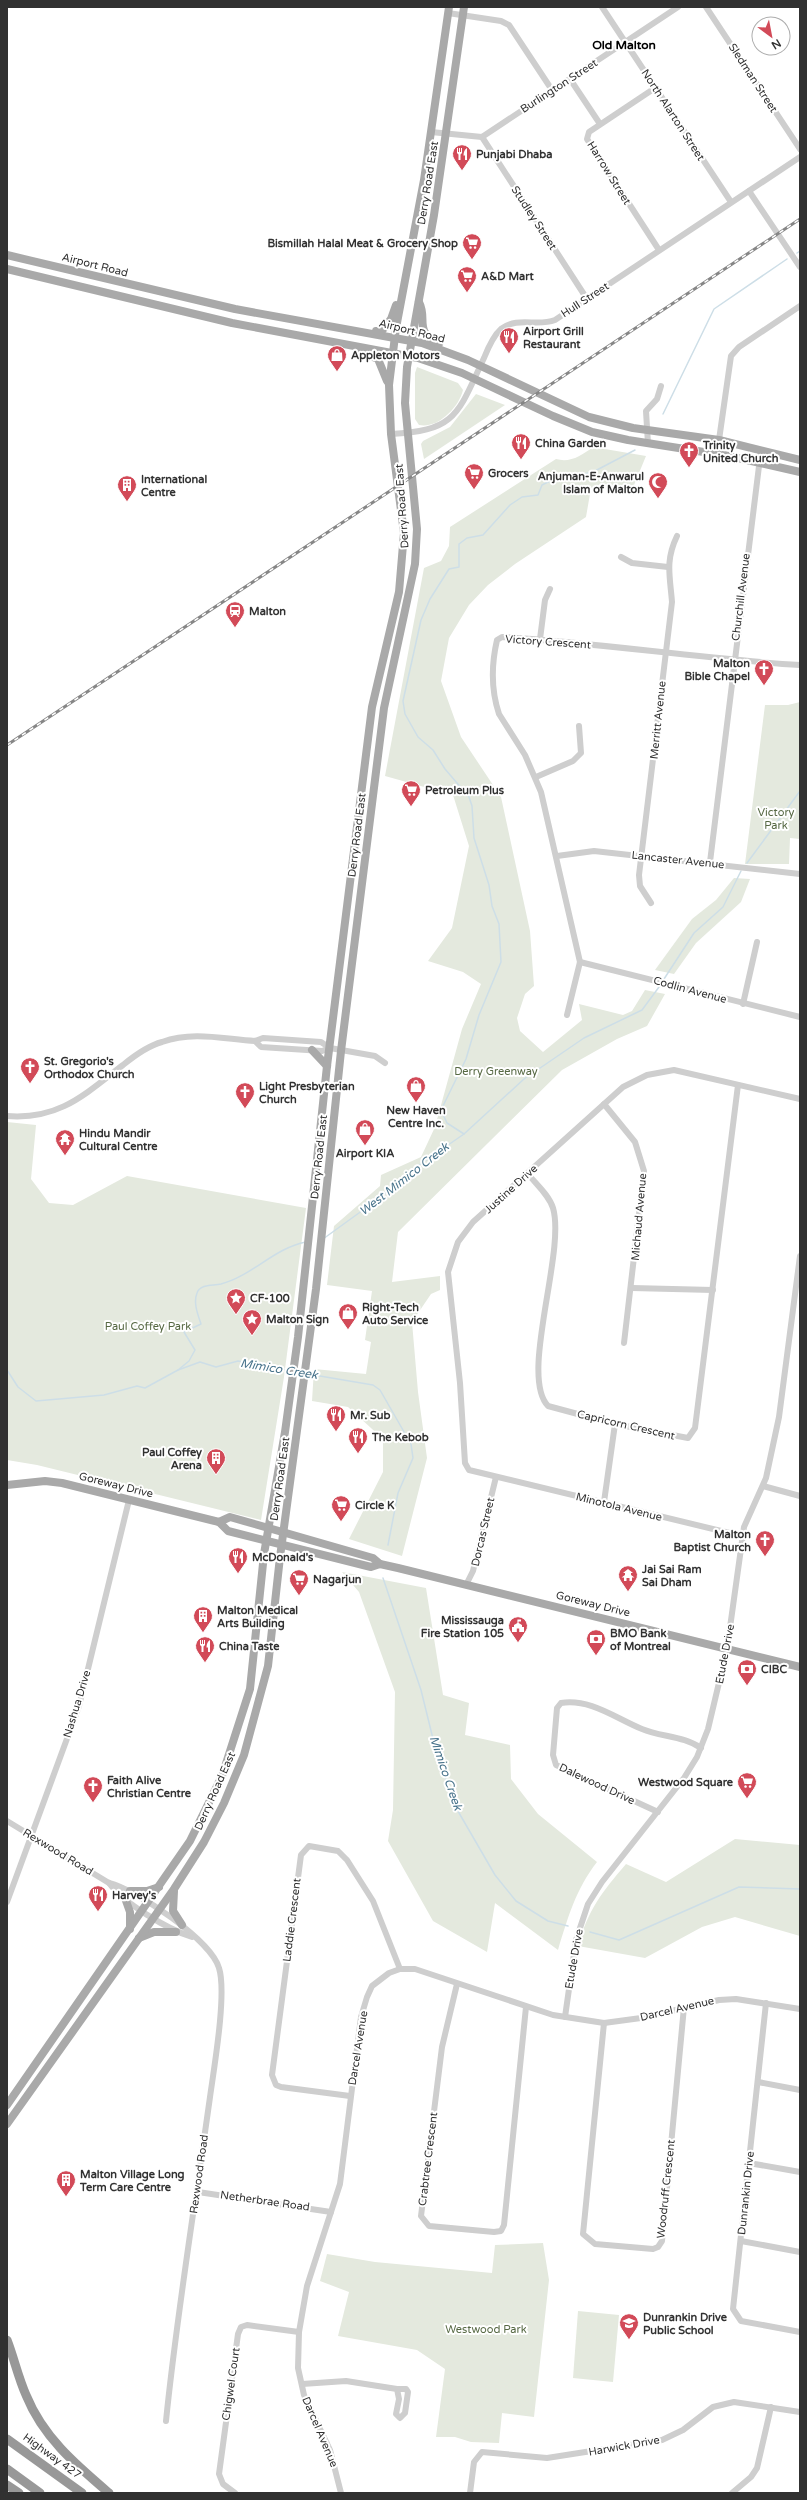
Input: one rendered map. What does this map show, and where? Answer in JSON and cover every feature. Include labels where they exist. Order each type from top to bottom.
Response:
[{"type":"highway","points":[[7,2340],[25,2394],[40,2423],[54,2442],[74,2463],[109,2493]]},
{"type":"highway","name":"Highway 427","points":[[7,2439],[82,2493]]},
{"type":"highway","points":[[7,2469],[40,2493]]},
{"type":"highway","points":[[7,2485],[19,2493]]},
{"type":"main road","name":"Derry Road East","points":[[7,2104],[180,1856],[206,1810],[233,1743],[250,1689],[267,1541],[295,1364],[327,1066],[372,707],[394,617],[403,553],[402,508],[391,434],[389,397],[392,353],[431,132],[449,10]]},
{"type":"main road","name":"Derry Road East","points":[[7,2124],[174,1889],[204,1842],[224,1804],[244,1755],[268,1666],[323,1226],[341,1051],[384,708],[409,599],[416,558],[417,528],[406,397],[409,356],[418,299],[428,251],[464,11]]},
{"type":"main road","name":"Airport Road","points":[[7,255],[234,310],[411,340],[447,351],[578,413],[618,425],[719,440],[800,460]]},
{"type":"main road","points":[[7,269],[211,318],[333,343],[409,356],[450,368],[576,426],[614,438],[717,454],[800,472]]},
{"type":"main road","points":[[335,327],[338,325],[383,330],[394,313],[399,291],[405,286]]},
{"type":"main road","points":[[418,299],[421,306],[421,322],[426,333],[447,351]]},
{"type":"main road","points":[[333,343],[338,348],[367,353],[378,359],[387,379],[389,397]]},
{"type":"main road","points":[[312,1050],[327,1066]]},
{"type":"main road","points":[[306,1261],[312,1256],[318,1262]]},
{"type":"main road","points":[[298,1337],[309,1338]]},
{"type":"main road","points":[[285,1432],[297,1435]]},
{"type":"main road","name":"Goreway Drive","points":[[7,1484],[51,1481],[219,1522],[228,1531],[282,1545],[371,1567],[380,1564]]},
{"type":"main road","name":"Goreway Drive","points":[[219,1522],[230,1517],[373,1558],[380,1564],[800,1667]]},
{"type":"main road","points":[[130,1929],[128,1895],[147,1891],[160,1886]]},
{"type":"main road","points":[[174,1889],[173,1911],[182,1925]]},
{"type":"main road","points":[[138,1938],[154,1932],[176,1932]]},
{"type":"street","name":"North Alarton Street","points":[[602,7],[731,202]]},
{"type":"street","name":"Burlington Street","points":[[482,137],[678,7]]},
{"type":"street","name":"Sledman Street","points":[[706,7],[800,149]]},
{"type":"street","points":[[449,10],[464,11],[501,21],[510,25],[552,90]]},
{"type":"street","name":"Harrow Street","points":[[570,79],[600,124],[589,132],[588,142],[659,250]]},
{"type":"street","points":[[600,124],[655,88]]},
{"type":"street","points":[[431,132],[482,137]]},
{"type":"street","name":"Studley Street","points":[[482,137],[587,298]]},
{"type":"street","name":"Hull Street","points":[[391,434],[408,434],[430,430],[452,417],[460,407],[492,341],[503,328],[519,322],[553,321],[800,157]]},
{"type":"street","points":[[749,191],[799,266]]},
{"type":"street","points":[[717,454],[728,364],[734,352],[739,347],[800,306]]},
{"type":"street","points":[[648,444],[646,411],[657,399],[661,386]]},
{"type":"street","name":"Churchill Avenue","points":[[710,862],[733,661],[760,450]]},
{"type":"street","name":"Merritt Avenue","points":[[650,903],[640,886],[672,602],[668,567],[670,552],[677,536]]},
{"type":"street","points":[[620,557],[632,563],[668,567]]},
{"type":"street","points":[[540,639],[545,600],[550,589]]},
{"type":"street","name":"Victory Crescent","points":[[567,1015],[580,962],[557,856],[536,777],[499,714],[492,681],[497,640],[502,637],[540,639],[666,652],[733,661],[800,665]]},
{"type":"street","points":[[536,777],[573,761],[581,753],[579,726]]},
{"type":"street","name":"Lancaster Avenue","points":[[557,856],[594,851],[710,862],[800,874]]},
{"type":"street","points":[[743,1004],[757,942]]},
{"type":"street","name":"Codlin Avenue","points":[[580,962],[743,1004],[800,1017]]},
{"type":"street","points":[[7,1116],[32,1117],[59,1110],[76,1101],[130,1059],[160,1042],[177,1037],[194,1036],[255,1041],[263,1038],[321,1042],[330,1048],[341,1051],[375,1056],[385,1063]]},
{"type":"street","points":[[255,1041],[261,1047],[312,1050],[330,1048]]},
{"type":"street","name":"Justine Drive","points":[[496,1477],[469,1470],[465,1463],[460,1383],[448,1272],[453,1252],[464,1233],[604,1104],[636,1079],[664,1070],[674,1070],[800,1099]]},
{"type":"street","name":"Capricorn Crescent","points":[[528,1174],[549,1200],[556,1224],[538,1357],[543,1401],[548,1406],[615,1424],[684,1438],[692,1434],[713,1290],[738,1085]]},
{"type":"street","name":"Michaud Avenue","points":[[604,1104],[635,1142],[642,1161],[644,1181],[632,1288],[624,1343]]},
{"type":"street","name":"Etude Drive","points":[[565,2017],[576,1940],[583,1915],[602,1882],[687,1774],[701,1748],[714,1708],[727,1649],[742,1536],[747,1517],[763,1486],[779,1417],[797,1299],[800,1256]]},
{"type":"street","points":[[632,1288],[713,1290]]},
{"type":"street","points":[[604,1502],[615,1424]]},
{"type":"street","name":"Minotola Avenue","points":[[496,1477],[742,1536]]},
{"type":"street","name":"Dorcas Street","points":[[466,1585],[473,1571],[496,1477]]},
{"type":"street","points":[[763,1486],[800,1496]]},
{"type":"street","name":"Nashua Drive","points":[[7,1902],[79,1706],[129,1500]]},
{"type":"street","name":"Dalewood Drive","points":[[658,1812],[556,1765],[553,1755],[557,1708],[561,1703],[566,1702],[595,1707],[642,1729],[693,1743],[701,1748]]},
{"type":"street","name":"Rexwood Road","points":[[7,1821],[128,1895],[143,1910],[176,1932],[193,1937]]},
{"type":"street","name":"Laddie Crescent","points":[[350,2096],[281,2087],[276,2085],[272,2075],[301,1855],[304,1848],[309,1846],[338,1851],[346,1860],[373,1901],[400,1969]]},
{"type":"street","name":"Rexwood Road","points":[[128,1895],[148,1901],[182,1925],[193,1937],[208,1949],[217,1962],[222,1988],[198,2192],[183,2283],[166,2421]]},
{"type":"street","name":"Darcel Avenue","points":[[342,2493],[330,2450],[310,2410],[302,2384],[298,2368],[299,2332],[307,2286],[340,2184],[361,2017],[372,1986],[389,1973],[400,1969],[424,1971],[457,1984],[526,2007],[565,2017],[604,2023],[641,2018],[719,2000],[736,1999],[800,2009]]},
{"type":"street","name":"Crabtree Crescent","points":[[457,1984],[442,2047],[421,2216],[429,2226],[494,2232],[502,2231],[504,2225],[526,2007]]},
{"type":"street","name":"Dunrankin Drive","points":[[766,2003],[733,2309],[736,2316],[741,2321],[800,2332]]},
{"type":"street","name":"Woodruff Crescent","points":[[604,2023],[583,2234],[595,2244],[653,2249],[658,2247],[662,2241],[684,2007]]},
{"type":"street","points":[[758,2082],[800,2090]]},
{"type":"street","points":[[749,2163],[800,2172]]},
{"type":"street","name":"Netherbrae Road","points":[[198,2192],[332,2212]]},
{"type":"street","points":[[741,2241],[800,2252]]},
{"type":"street","name":"Chigwel Court","points":[[235,2493],[223,2484],[219,2474],[238,2334],[241,2328],[247,2325],[299,2332]]},
{"type":"street","points":[[302,2384],[342,2380],[397,2389]]},
{"type":"street","name":"Harwick Drive","points":[[470,2493],[474,2462],[482,2452],[527,2457],[565,2456],[662,2440],[683,2430],[705,2412],[722,2404],[744,2402],[800,2412]]},
{"type":"street","points":[[732,2493],[751,2477],[757,2468],[771,2407]]},
{"type":"green space","points":[[417,367],[458,383],[463,390],[461,397],[452,410],[433,424],[419,425],[415,419],[415,373]]},
{"type":"green space","points":[[476,394],[505,405],[424,459],[421,444],[423,441],[450,427]]},
{"type":"green space","name":"Derry Greenway","points":[[593,447],[646,456],[632,490],[591,488],[586,517],[515,564],[488,585],[469,605],[449,638],[441,681],[461,737],[501,797],[530,931],[534,986],[525,994],[517,1018],[520,1031],[543,1052],[582,1020],[579,1004],[623,1015],[632,1011],[645,990],[665,994],[647,1026],[617,1039],[562,1070],[398,1232],[392,1282],[440,1276],[440,1290],[431,1294],[412,1322],[418,1392],[427,1458],[402,1556],[349,1539],[383,1472],[383,1439],[348,1407],[312,1401],[314,1369],[366,1374],[371,1342],[365,1340],[372,1291],[327,1285],[334,1226],[380,1186],[381,1175],[421,1157],[435,1127],[462,1029],[481,984],[463,972],[428,961],[452,928],[469,846],[453,795],[385,776],[424,568],[441,561],[449,546],[450,527],[556,459],[566,460],[575,458]]},
{"type":"green space","name":"Victory Park","points":[[800,702],[800,839],[790,838],[789,864],[745,864],[765,705],[788,705]]},
{"type":"green space","points":[[734,878],[750,879],[741,902],[696,943],[674,974],[655,970],[692,919],[716,900]]},
{"type":"green space","name":"Paul Coffey Park","points":[[7,1122],[36,1125],[31,1179],[49,1203],[73,1205],[127,1176],[306,1208],[284,1377],[261,1520],[37,1465],[7,1460]]},
{"type":"green space","points":[[342,1572],[426,1588],[443,1695],[469,1703],[465,1735],[510,1745],[511,1779],[538,1814],[597,1862],[583,1882],[578,1893],[569,1915],[558,1950],[495,1903],[487,1952],[433,1921],[388,1841],[393,1810],[395,1692],[359,1592]]},
{"type":"green space","points":[[735,1839],[800,1845],[800,1936],[735,1917],[702,1927],[645,1958],[578,1946],[591,1912],[603,1893],[626,1864],[666,1882]]},
{"type":"green space","name":"Westwood Park","points":[[543,2243],[549,2280],[534,2417],[502,2413],[499,2443],[471,2442],[455,2437],[436,2437],[445,2369],[417,2350],[338,2336],[349,2292],[320,2281],[327,2254],[375,2262],[492,2273],[495,2245]]},
{"type":"green space","points":[[578,2311],[619,2315],[613,2382],[573,2378]]},
{"type":"waterway","name":"West Mimico Creek","points":[[663,414],[714,309],[787,259]]},
{"type":"waterway","name":"West Mimico Creek","points":[[464,1134],[447,1123],[441,1110],[466,1059],[479,1015],[501,962],[499,924],[492,906],[489,885],[474,838],[472,806],[469,797],[445,769],[433,750],[418,737],[405,714],[403,701],[421,620],[430,599],[449,569],[459,567],[459,544],[467,538],[483,535],[510,505],[522,497],[538,495],[542,485],[548,482],[593,472],[635,450]]},
{"type":"waterway","points":[[747,863],[800,791]]},
{"type":"waterway","points":[[664,979],[694,933],[723,907],[741,871]]},
{"type":"waterway","points":[[323,1239],[381,1197],[406,1174],[464,1134],[524,1079],[584,1038],[642,1010],[659,987]]},
{"type":"waterway","name":"West Mimico Creek","points":[[178,1370],[189,1361],[195,1350],[184,1332],[201,1324],[196,1305],[196,1297],[199,1290],[207,1286],[221,1284],[232,1280],[284,1250],[294,1245],[306,1242]]},
{"type":"waterway","name":"Mimico Creek","points":[[7,1370],[18,1387],[36,1401],[104,1395],[137,1386],[145,1388],[178,1370],[200,1362],[216,1367],[238,1361],[291,1371]]},
{"type":"waterway","name":"Mimico Creek","points":[[308,1374],[373,1385],[380,1390],[411,1444],[413,1458],[398,1493],[388,1545]]},
{"type":"waterway","name":"Mimico Creek","points":[[383,1578],[421,1690],[436,1751],[455,1806],[495,1875],[516,1901],[548,1921],[568,1926]]},
{"type":"waterway","name":"Mimico Creek","points":[[590,1932],[619,1940],[739,1887],[800,1889]]},
{"type":"railway","points":[[7,745],[800,219]]},
{"type":"place","name":"Punjabi Dhaba","points":[[462,171]]},
{"type":"place","name":"Bismillah Halal Meat & Grocery Shop","points":[[472,260]]},
{"type":"place","name":"A&D Mart","points":[[467,293]]},
{"type":"place","name":"Airport Grill Restaurant","points":[[509,354]]},
{"type":"place","name":"Appleton Motors","points":[[337,372]]},
{"type":"place","name":"China Garden","points":[[521,460]]},
{"type":"place","name":"Trinity United Church","points":[[689,468]]},
{"type":"place","name":"Grocers","points":[[474,490]]},
{"type":"place","name":"Anjuman-E-Anwarul Islam of Malton","points":[[658,499]]},
{"type":"place","name":"International Centre","points":[[127,502]]},
{"type":"place","name":"Malton","points":[[235,628]]},
{"type":"place","name":"Malton Bible Chapel","points":[[764,686]]},
{"type":"place","name":"Petroleum Plus","points":[[411,807]]},
{"type":"place","name":"St. Gregorio's Orthodox Church","points":[[30,1084]]},
{"type":"place","name":"New Haven Centre Inc.","points":[[416,1103]]},
{"type":"place","name":"Light Presbyterian Church","points":[[245,1109]]},
{"type":"place","name":"Airport KIA","points":[[365,1146]]},
{"type":"place","name":"Hindu Mandir Cultural Centre","points":[[65,1156]]},
{"type":"place","name":"CF-100","points":[[236,1315]]},
{"type":"place","name":"Right-Tech Auto Service","points":[[348,1330]]},
{"type":"place","name":"Malton Sign","points":[[252,1336]]},
{"type":"place","name":"Mr. Sub","points":[[336,1432]]},
{"type":"place","name":"The Kebob","points":[[358,1454]]},
{"type":"place","name":"Paul Coffey Arena","points":[[216,1475]]},
{"type":"place","name":"Circle K","points":[[341,1522]]},
{"type":"place","name":"Malton Baptist Church","points":[[765,1557]]},
{"type":"place","name":"McDonald's","points":[[238,1574]]},
{"type":"place","name":"Jai Sai Ram Sai Dham","points":[[628,1592]]},
{"type":"place","name":"Nagarjun","points":[[299,1596]]},
{"type":"place","name":"Malton Medical Arts Building","points":[[203,1633]]},
{"type":"place","name":"Mississauga Fire Station 105","points":[[518,1643]]},
{"type":"place","name":"BMO Bank of Montreal","points":[[596,1656]]},
{"type":"place","name":"China Taste","points":[[205,1663]]},
{"type":"place","name":"CIBC","points":[[747,1686]]},
{"type":"place","name":"Westwood Square","points":[[747,1799]]},
{"type":"place","name":"Faith Alive Christian Centre","points":[[93,1803]]},
{"type":"place","name":"Harvey's","points":[[98,1912]]},
{"type":"place","name":"Malton Village Long Term Care Centre","points":[[66,2197]]},
{"type":"place","name":"Dunrankin Drive Public School","points":[[629,2340]]},
{"type":"district","name":"Old Malton","points":[[624,45]]}]
